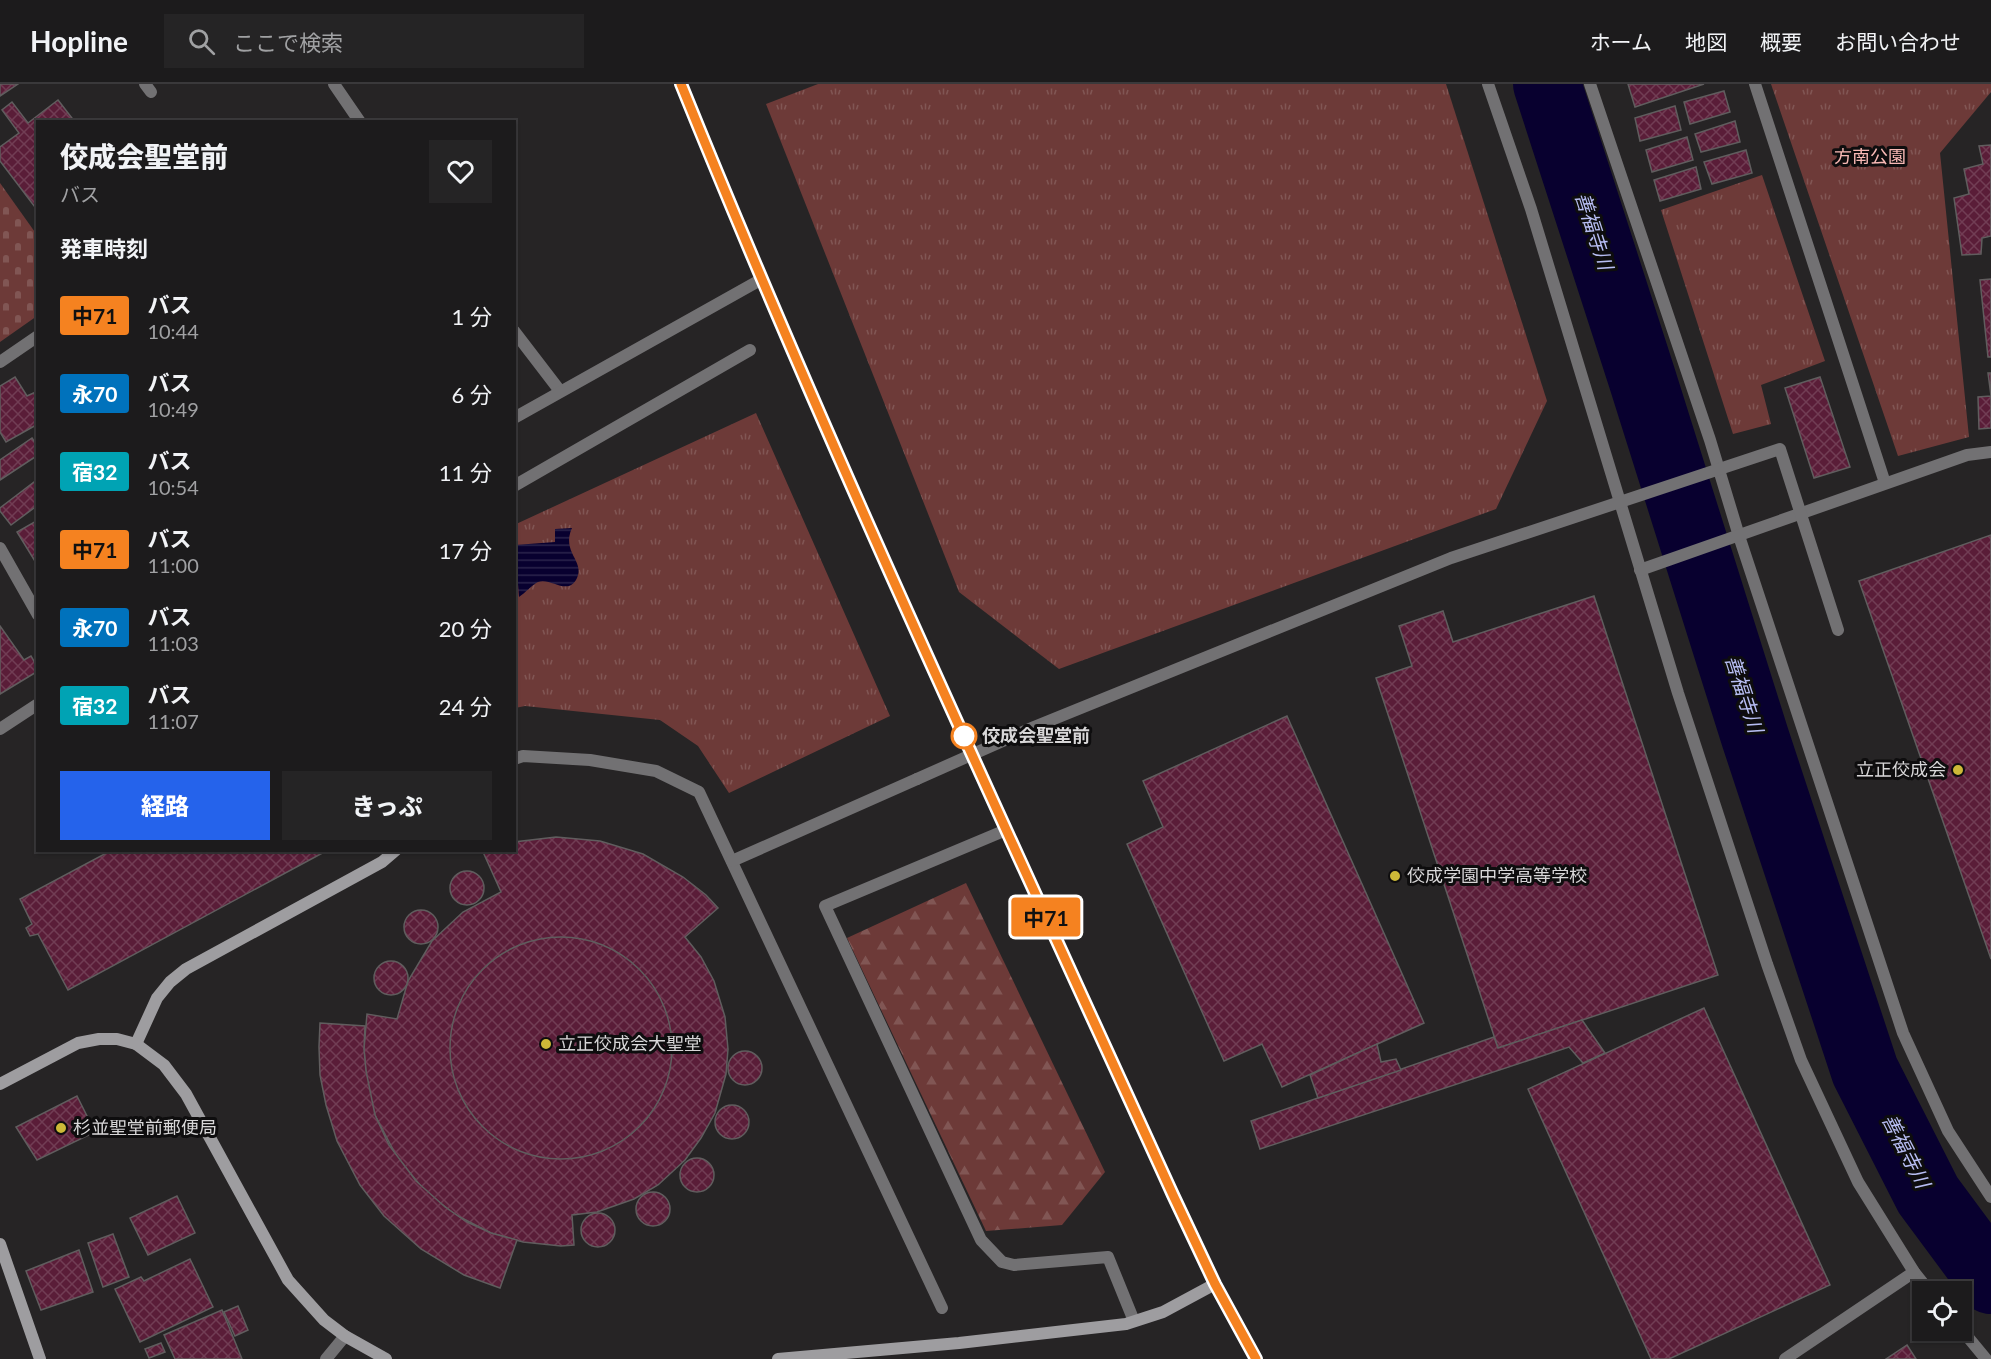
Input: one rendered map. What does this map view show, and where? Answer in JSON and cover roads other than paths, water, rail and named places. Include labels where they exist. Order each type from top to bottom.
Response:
[{"type":"street","points":[[334,84],[354,119]]},
{"type":"street","points":[[681,84],[852,490],[1215,1284],[1256,1359]]},
{"type":"street","points":[[1488,84],[1531,209],[1678,693],[1767,964],[1802,1060],[1858,1182],[1921,1281]]},
{"type":"street","points":[[1590,84],[1706,429],[1739,536],[1903,1033],[1948,1131],[1991,1197]]},
{"type":"street","points":[[1755,84],[1885,483]]},
{"type":"street","points":[[516,417],[762,279]]},
{"type":"street","points":[[516,334],[560,391]]},
{"type":"street","points":[[0,362],[36,337]]},
{"type":"street","points":[[516,485],[750,350]]},
{"type":"street","points":[[732,861],[1034,727],[1451,558],[1780,449],[1838,630]]},
{"type":"street","points":[[1640,570],[1967,455],[1991,452]]},
{"type":"street","points":[[0,548],[36,611]]},
{"type":"street","points":[[0,729],[36,705]]},
{"type":"street","points":[[516,758],[523,756],[590,760],[656,771],[699,792],[942,1308]]},
{"type":"street","points":[[1006,830],[825,906],[981,1240],[1002,1262],[1014,1265],[1108,1257],[1134,1321]]},
{"type":"street","points":[[136,1044],[157,998],[170,982],[186,969],[382,862],[394,852]]},
{"type":"street","points":[[0,1084],[78,1043],[99,1039],[117,1039],[136,1044],[164,1065],[186,1094],[288,1280],[318,1314],[345,1336],[386,1359]]},
{"type":"street","points":[[0,1244],[40,1359]]},
{"type":"street","points":[[1785,1359],[1914,1272]]},
{"type":"street","points":[[778,1359],[970,1342],[1126,1324],[1163,1312],[1215,1284]]},
{"type":"street","points":[[326,1359],[345,1336]]},
{"type":"street","points":[[1971,1341],[1986,1359]]},
{"type":"waterway","name":"善福寺川","points":[[1547,84],[1755,737],[1865,1071],[1928,1195],[1991,1280]]},
{"type":"place","name":"佼成会聖堂前","points":[[964,736]]},
{"type":"place","name":"立正佼成会","points":[[1958,770]]},
{"type":"place","name":"佼成学園中学高等学校","points":[[1395,876]]},
{"type":"place","name":"立正佼成会大聖堂","points":[[546,1044]]},
{"type":"place","name":"杉並聖堂前郵便局","points":[[61,1128]]},
{"type":"park label","name":"方南公園","points":[[1870,157]]}]
